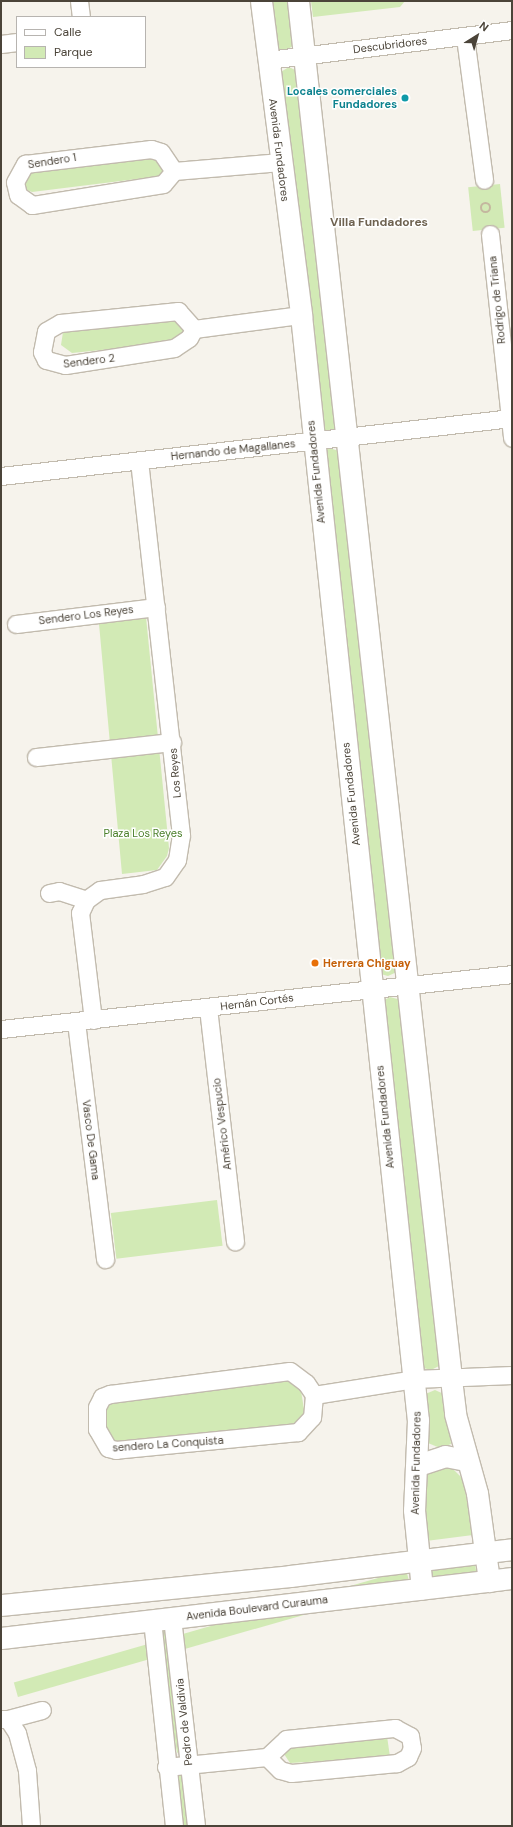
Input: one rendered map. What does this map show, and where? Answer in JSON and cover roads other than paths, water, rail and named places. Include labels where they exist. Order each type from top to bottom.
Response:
[{"type":"street","points":[[79,1],[81,16]]},
{"type":"street","name":"Avenida Fundadores","points":[[261,1],[301,315],[312,441],[414,1379],[418,1465],[414,1510],[422,1589]]},
{"type":"street","points":[[298,1],[347,437],[405,984],[450,1379],[466,1460],[477,1494],[489,1580]]},
{"type":"street","name":"Descubridores","points":[[268,60],[465,37],[512,30]]},
{"type":"street","points":[[465,37],[484,180]]},
{"type":"street","points":[[1,44],[16,42]]},
{"type":"street","name":"Sendero 1","points":[[133,150],[161,152],[174,171],[170,179],[151,187],[32,205],[18,195],[15,182],[25,164],[133,150]]},
{"type":"street","points":[[174,171],[281,162]]},
{"type":"street","name":"Rodrigo de Triana","points":[[490,234],[512,438]]},
{"type":"street","name":"Sendero 2","points":[[178,311],[194,329],[186,342],[174,348],[65,365],[46,360],[42,352],[46,331],[60,323],[178,311]]},
{"type":"street","points":[[194,329],[301,315]]},
{"type":"street","name":"Hernando de Magallanes","points":[[1,476],[511,418]]},
{"type":"street","name":"Los Reyes","points":[[86,900],[100,890],[143,884],[165,877],[177,860],[181,835],[172,742],[139,460]]},
{"type":"street","name":"Sendero Los Reyes","points":[[16,624],[156,607]]},
{"type":"street","points":[[36,757],[172,742]]},
{"type":"street","points":[[49,893],[59,891],[86,900],[80,913],[93,1020]]},
{"type":"street","name":"Hernán Cortés","points":[[1,1029],[208,1008],[405,984],[512,974]]},
{"type":"street","name":"Américo Vespucio","points":[[208,1008],[235,1241]]},
{"type":"street","name":"Vasco De Gama","points":[[76,1022],[105,1259]]},
{"type":"street","name":"sendero La Conquista","points":[[290,1371],[306,1383],[314,1395],[312,1417],[308,1426],[287,1434],[116,1450],[108,1448],[97,1429],[97,1407],[102,1397],[110,1394],[290,1371]]},
{"type":"street","points":[[314,1395],[414,1379],[450,1379],[512,1375]]},
{"type":"street","points":[[418,1465],[445,1456],[466,1460]]},
{"type":"street","points":[[1,1605],[512,1549]]},
{"type":"street","name":"Avenida Boulevard Curauma","points":[[1,1638],[512,1578]]},
{"type":"street","name":"Pedro de Valdivia","points":[[172,1618],[196,1826]]},
{"type":"street","name":"Pedro de Valdivia","points":[[152,1620],[166,1767],[174,1826]]},
{"type":"street","points":[[31,1826],[26,1771],[17,1733],[5,1719],[42,1710]]},
{"type":"street","points":[[166,1767],[267,1757],[286,1739],[395,1728],[410,1736],[412,1748],[408,1757],[397,1763],[291,1773],[280,1770],[267,1757]]},
{"type":"place","name":"Locales comerciales Fundadores","points":[[405,98]]},
{"type":"place","name":"Herrera Chiguay","points":[[315,963]]},
{"type":"district","name":"Villa Fundadores","points":[[379,223]]},
{"type":"park label","name":"Plaza Los Reyes","points":[[143,833]]}]
